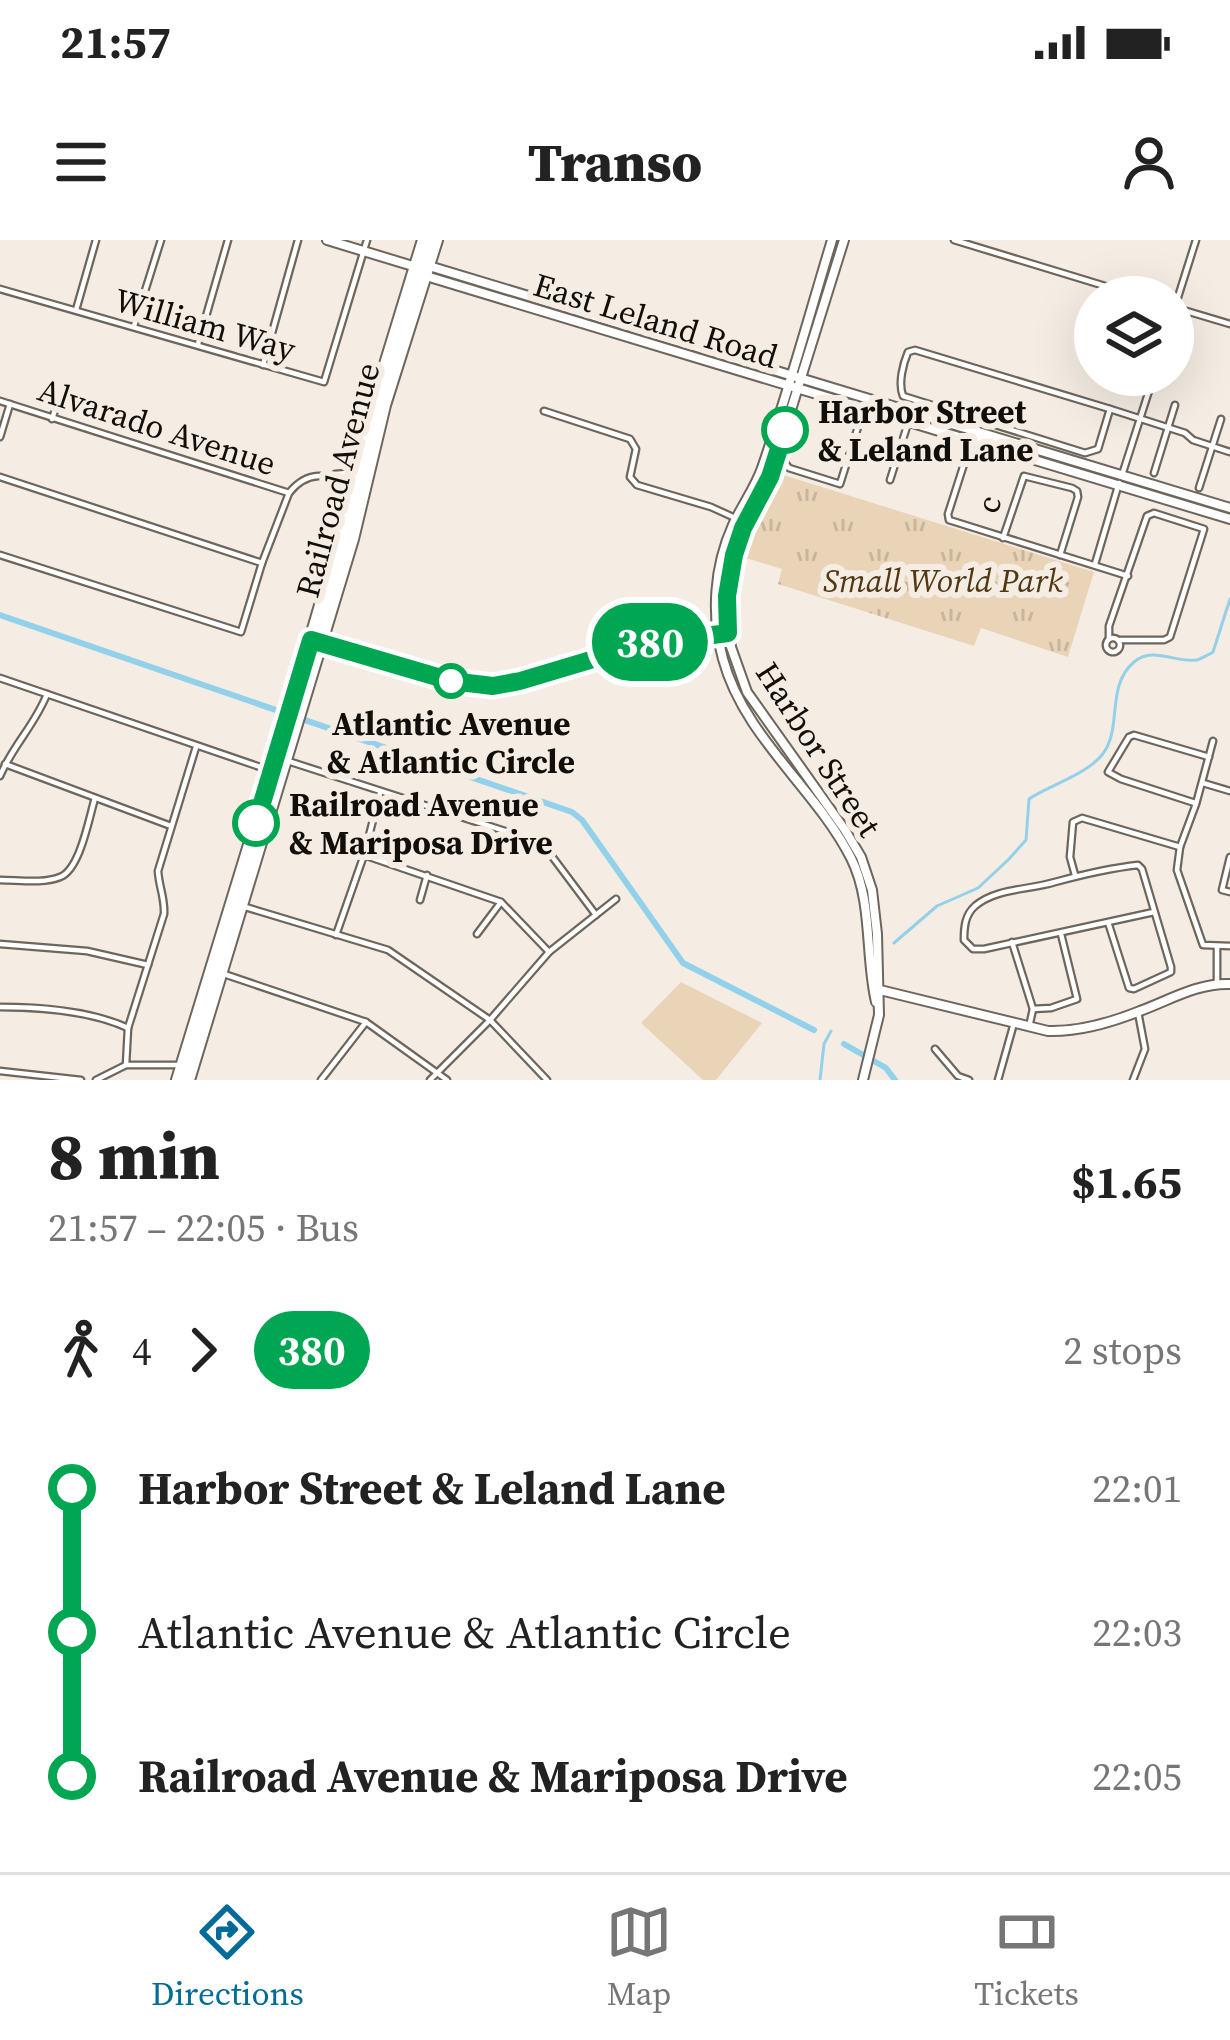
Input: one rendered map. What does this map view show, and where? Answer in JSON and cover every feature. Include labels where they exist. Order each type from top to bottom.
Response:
[{"type":"highway","name":"Railroad Avenue","points":[[178,1080],[187,1071],[316,641],[424,269],[424,240]]},
{"type":"highway","name":"Railroad Avenue","points":[[360,484],[364,442],[436,240]]},
{"type":"street","points":[[75,312],[96,240]]},
{"type":"street","points":[[133,328],[160,240]]},
{"type":"street","points":[[197,346],[228,240]]},
{"type":"street","points":[[263,365],[298,240]]},
{"type":"street","name":"East Leland Road","points":[[327,240],[990,436],[1230,519]]},
{"type":"street","name":"William Way","points":[[0,289],[325,382],[367,240]]},
{"type":"street","name":"Harbor Street","points":[[741,520],[759,478],[832,240]]},
{"type":"street","name":"Harbor Street","points":[[844,240],[766,486],[724,548],[718,578],[723,633],[755,715],[854,863],[879,1015],[864,1075]]},
{"type":"street","points":[[954,240],[1074,277]]},
{"type":"street","points":[[1185,276],[1196,240]]},
{"type":"street","points":[[1194,314],[1230,324]]},
{"type":"street","points":[[1110,409],[1098,449],[1085,453],[913,399],[903,395],[901,383],[908,352],[923,350],[1142,419],[1230,452]]},
{"type":"street","name":"East Leland Road","points":[[800,383],[971,441],[1230,508]]},
{"type":"street","points":[[52,419],[61,392]]},
{"type":"street","points":[[1094,566],[1148,396]]},
{"type":"street","name":"Alvarado Avenue","points":[[0,401],[289,493],[303,479],[348,473],[364,442]]},
{"type":"street","points":[[0,437],[10,404]]},
{"type":"street","points":[[1154,473],[1175,405]]},
{"type":"street","points":[[776,458],[789,468],[840,484],[864,408]]},
{"type":"street","points":[[544,411],[630,440],[637,448],[630,475],[637,485],[741,520]]},
{"type":"street","points":[[890,480],[908,422],[923,416]]},
{"type":"street","points":[[1198,488],[1221,418]]},
{"type":"street","points":[[990,436],[974,436],[971,441],[948,519],[1128,576]]},
{"type":"street","points":[[779,446],[789,468]]},
{"type":"street","points":[[323,475],[360,484]]},
{"type":"street","name":"c","points":[[1003,538],[1024,476],[1072,488],[1078,497],[1060,555]]},
{"type":"street","points":[[0,477],[262,563]]},
{"type":"street","points":[[0,555],[241,632],[289,493]]},
{"type":"street","points":[[1109,639],[1170,637],[1204,529],[1149,514],[1109,626],[1106,645],[1111,652],[1119,649],[1118,640]]},
{"type":"street","points":[[316,641],[451,681],[493,686],[644,644],[723,633]]},
{"type":"street","points":[[0,678],[266,769],[279,763],[542,843],[596,915]]},
{"type":"street","points":[[0,776],[14,747],[38,718],[47,694]]},
{"type":"street","points":[[1196,804],[1108,772],[1134,735],[1209,757]]},
{"type":"street","points":[[1213,741],[1177,869],[1202,945],[1230,946]]},
{"type":"street","points":[[126,1065],[128,1028],[164,914],[158,872],[197,746]]},
{"type":"street","points":[[5,764],[171,826]]},
{"type":"street","points":[[1202,783],[1230,791]]},
{"type":"street","points":[[336,935],[380,793]]},
{"type":"street","points":[[0,880],[62,877],[73,868],[95,798]]},
{"type":"street","points":[[1075,875],[1070,857],[1073,822],[1082,818],[1180,847]]},
{"type":"street","points":[[364,855],[501,902],[549,952]]},
{"type":"street","points":[[1226,891],[1222,882],[1230,857]]},
{"type":"street","points":[[1108,922],[1130,988],[1171,972],[1142,869],[1138,865],[992,896],[970,910],[964,940],[973,949],[984,949],[1012,942],[1154,912]]},
{"type":"street","points":[[420,900],[427,875]]},
{"type":"street","points":[[430,1080],[549,952],[616,899]]},
{"type":"street","points":[[478,934],[501,902]]},
{"type":"street","points":[[235,904],[388,950],[490,1019],[547,1080]]},
{"type":"street","points":[[1033,1009],[1077,999],[1060,932]]},
{"type":"street","points":[[1012,942],[1033,1009],[1029,1027]]},
{"type":"street","points":[[0,944],[87,951],[148,965]]},
{"type":"street","points":[[1217,946],[1217,984]]},
{"type":"street","points":[[214,972],[366,1022],[447,1080]]},
{"type":"street","points":[[876,989],[1029,1027],[1073,1032],[1194,988],[1230,984]]},
{"type":"street","points":[[0,1007],[82,1016],[128,1028]]},
{"type":"street","points":[[1133,1080],[1145,1049],[1138,1012]]},
{"type":"street","points":[[321,1080],[366,1022]]},
{"type":"street","points":[[998,1080],[1014,1023]]},
{"type":"street","points":[[935,1049],[958,1076],[969,1080]]},
{"type":"street","points":[[96,1080],[126,1065],[187,1071]]},
{"type":"street","points":[[0,1072],[81,1080]]},
{"type":"green space","name":"Small World Park","points":[[777,473],[1094,572],[1068,657],[981,628],[974,646],[778,584],[782,569],[739,556]]},
{"type":"green space","points":[[681,982],[762,1023],[716,1080],[703,1080],[641,1023]]},
{"type":"waterway","points":[[894,943],[937,906],[978,888],[1008,860],[1026,840],[1029,799],[1100,757],[1110,738],[1120,682],[1134,662],[1149,655],[1197,660],[1213,652],[1230,599]]},
{"type":"waterway","points":[[0,615],[572,812],[683,963],[814,1030]]},
{"type":"waterway","points":[[820,1080],[824,1044],[831,1031]]},
{"type":"waterway","points":[[844,1044],[886,1068],[895,1080]]},
{"type":"bus line","name":"380","points":[[256,823],[311,640],[451,681],[493,686],[644,644],[728,633],[729,572],[785,430]]},
{"type":"place","name":"Harbor Street & Leland Lane","points":[[785,430]]},
{"type":"place","name":"Atlantic Avenue & Atlantic Circle","points":[[451,681]]},
{"type":"place","name":"Railroad Avenue & Mariposa Drive","points":[[256,823]]}]
